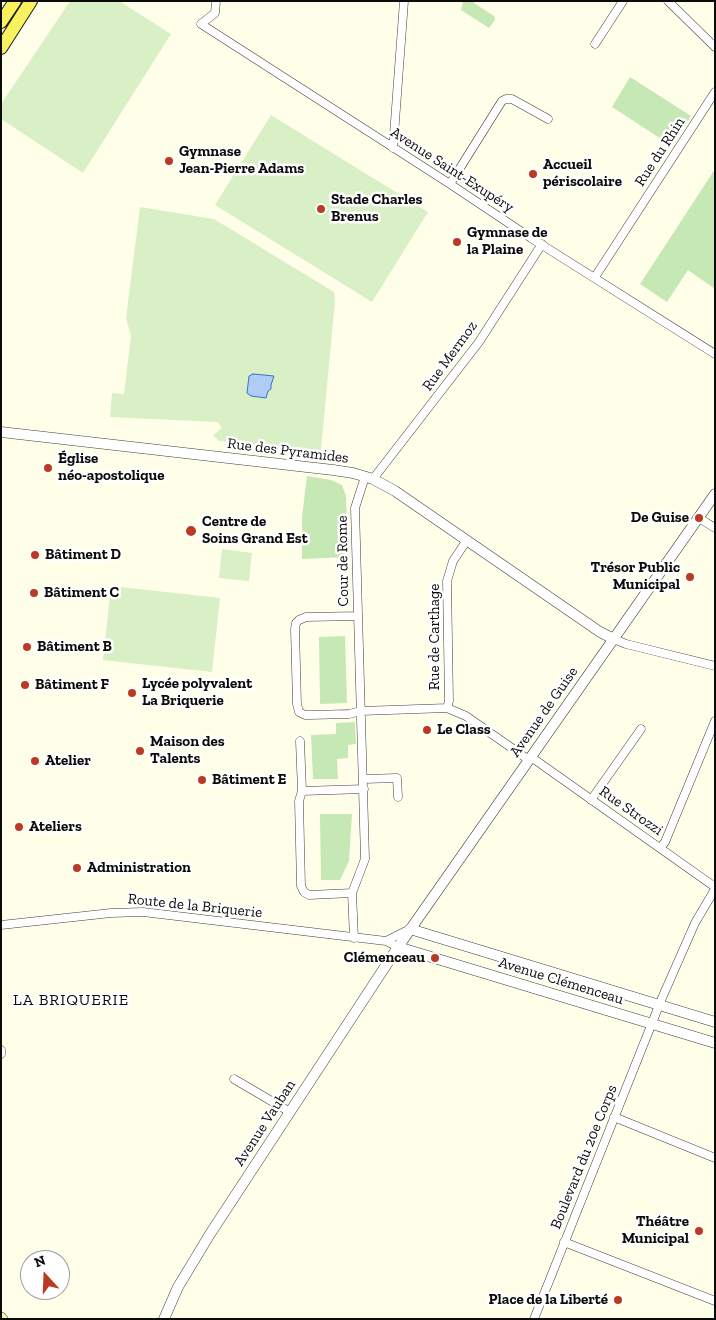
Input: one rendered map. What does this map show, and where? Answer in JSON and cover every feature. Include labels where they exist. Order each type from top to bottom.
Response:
[{"type":"main road","points":[[1,22],[15,1]]},
{"type":"main road","points":[[1,48],[31,1]]},
{"type":"street","name":"Avenue Saint-Exupéry","points":[[216,1],[215,13],[201,24],[715,354]]},
{"type":"street","points":[[394,148],[404,1]]},
{"type":"street","points":[[595,44],[623,1]]},
{"type":"street","points":[[668,1],[715,47]]},
{"type":"street","points":[[676,9],[681,1]]},
{"type":"street","name":"Rue du Rhin","points":[[596,277],[715,92]]},
{"type":"street","points":[[450,184],[502,101],[506,98],[512,99],[548,119]]},
{"type":"street","name":"Rue Mermoz","points":[[369,478],[479,342],[542,244]]},
{"type":"street","name":"Rue des Pyramides","points":[[1,432],[333,470],[369,478],[395,490],[600,632],[614,639]]},
{"type":"street","name":"Cour de Rome","points":[[354,938],[352,893],[365,859],[355,508],[369,478]]},
{"type":"street","name":"Avenue de Guise","points":[[398,947],[715,494]]},
{"type":"street","points":[[699,518],[715,528]]},
{"type":"street","name":"Rue de Carthage","points":[[447,708],[449,701],[447,581],[453,561],[467,540]]},
{"type":"street","name":"Cour de Rome","points":[[358,616],[306,617],[299,620],[296,624],[296,704],[299,712],[305,715],[349,714],[361,711]]},
{"type":"street","points":[[614,639],[626,644],[715,666]]},
{"type":"street","points":[[361,711],[447,708]]},
{"type":"street","name":"Rue Strozzi","points":[[447,708],[466,716],[591,800],[715,888]]},
{"type":"street","points":[[660,848],[665,842],[715,721]]},
{"type":"street","points":[[591,800],[641,729]]},
{"type":"street","points":[[300,741],[302,792],[299,801],[301,886],[308,895],[352,893]]},
{"type":"street","points":[[364,779],[397,778],[398,797]]},
{"type":"street","points":[[302,792],[364,789]]},
{"type":"street","name":"Boulevard du 20e Corps","points":[[534,1319],[651,1024],[695,923],[715,888]]},
{"type":"street","name":"Route de la Briquerie","points":[[1,925],[142,912],[386,941],[398,947]]},
{"type":"street","points":[[386,941],[410,929]]},
{"type":"street","name":"Avenue Clémenceau","points":[[410,929],[715,1022]]},
{"type":"street","name":"Avenue Clémenceau","points":[[398,947],[715,1043]]},
{"type":"street","name":"Avenue Vauban","points":[[164,1319],[178,1287],[210,1234],[398,947]]},
{"type":"street","points":[[234,1079],[290,1112]]},
{"type":"street","points":[[614,1117],[715,1158]]},
{"type":"street","points":[[564,1242],[715,1301]]},
{"type":"green space","points":[[70,1],[119,1],[171,34],[83,173],[1,119],[1,104]]},
{"type":"green space","points":[[463,1],[475,1],[474,3],[494,16],[495,20],[489,28],[461,10]]},
{"type":"green space","points":[[630,77],[691,116],[672,146],[612,107]]},
{"type":"green space","name":"Stade Charles Brenus","points":[[271,115],[428,212],[372,302],[215,205]]},
{"type":"green space","points":[[715,169],[715,289],[688,270],[667,302],[640,284]]},
{"type":"green space","points":[[140,207],[214,219],[334,292],[335,301],[321,450],[219,441],[213,435],[222,428],[217,422],[110,417],[112,393],[124,394],[131,336],[126,318]]},
{"type":"green space","points":[[307,476],[331,480],[342,485],[346,496],[348,557],[302,559],[302,517]]},
{"type":"green space","points":[[222,549],[252,553],[249,581],[219,578]]},
{"type":"green space","points":[[111,586],[220,598],[212,672],[103,660]]},
{"type":"green space","points":[[345,636],[347,703],[320,704],[319,637]]},
{"type":"green space","points":[[355,722],[356,744],[348,745],[348,758],[337,759],[338,779],[313,779],[311,735],[336,734],[336,723]]},
{"type":"green space","points":[[320,814],[352,814],[349,861],[340,880],[321,880]]},
{"type":"water","points":[[253,374],[274,376],[271,389],[268,391],[266,398],[251,396],[247,393],[249,376]]},
{"type":"place","name":"Gymnase Jean-Pierre Adams","points":[[169,161]]},
{"type":"place","name":"Accueil périscolaire","points":[[533,174]]},
{"type":"place","name":"Stade Charles Brenus","points":[[321,209]]},
{"type":"place","name":"Gymnase de la Plaine","points":[[457,242]]},
{"type":"place","name":"Église néo-apostolique","points":[[48,468]]},
{"type":"place","name":"De Guise","points":[[699,518]]},
{"type":"place","name":"Centre de Soins Grand Est","points":[[191,531]]},
{"type":"place","name":"Bâtiment D","points":[[35,555]]},
{"type":"place","name":"Trésor Public Municipal","points":[[690,577]]},
{"type":"place","name":"Bâtiment C","points":[[34,593]]},
{"type":"place","name":"Bâtiment B","points":[[27,647]]},
{"type":"place","name":"Bâtiment F","points":[[25,685]]},
{"type":"place","name":"Lycée polyvalent La Briquerie","points":[[132,693]]},
{"type":"place","name":"Le Class","points":[[427,730]]},
{"type":"place","name":"Maison des Talents","points":[[140,751]]},
{"type":"place","name":"Atelier","points":[[35,761]]},
{"type":"place","name":"Bâtiment E","points":[[202,780]]},
{"type":"place","name":"Ateliers","points":[[19,827]]},
{"type":"place","name":"Administration","points":[[77,868]]},
{"type":"place","name":"Clémenceau","points":[[435,958]]},
{"type":"place","name":"Théâtre Municipal","points":[[699,1231]]},
{"type":"place","name":"Place de la Liberté","points":[[618,1300]]},
{"type":"district","name":"LA BRIQUERIE","points":[[71,1000]]}]
